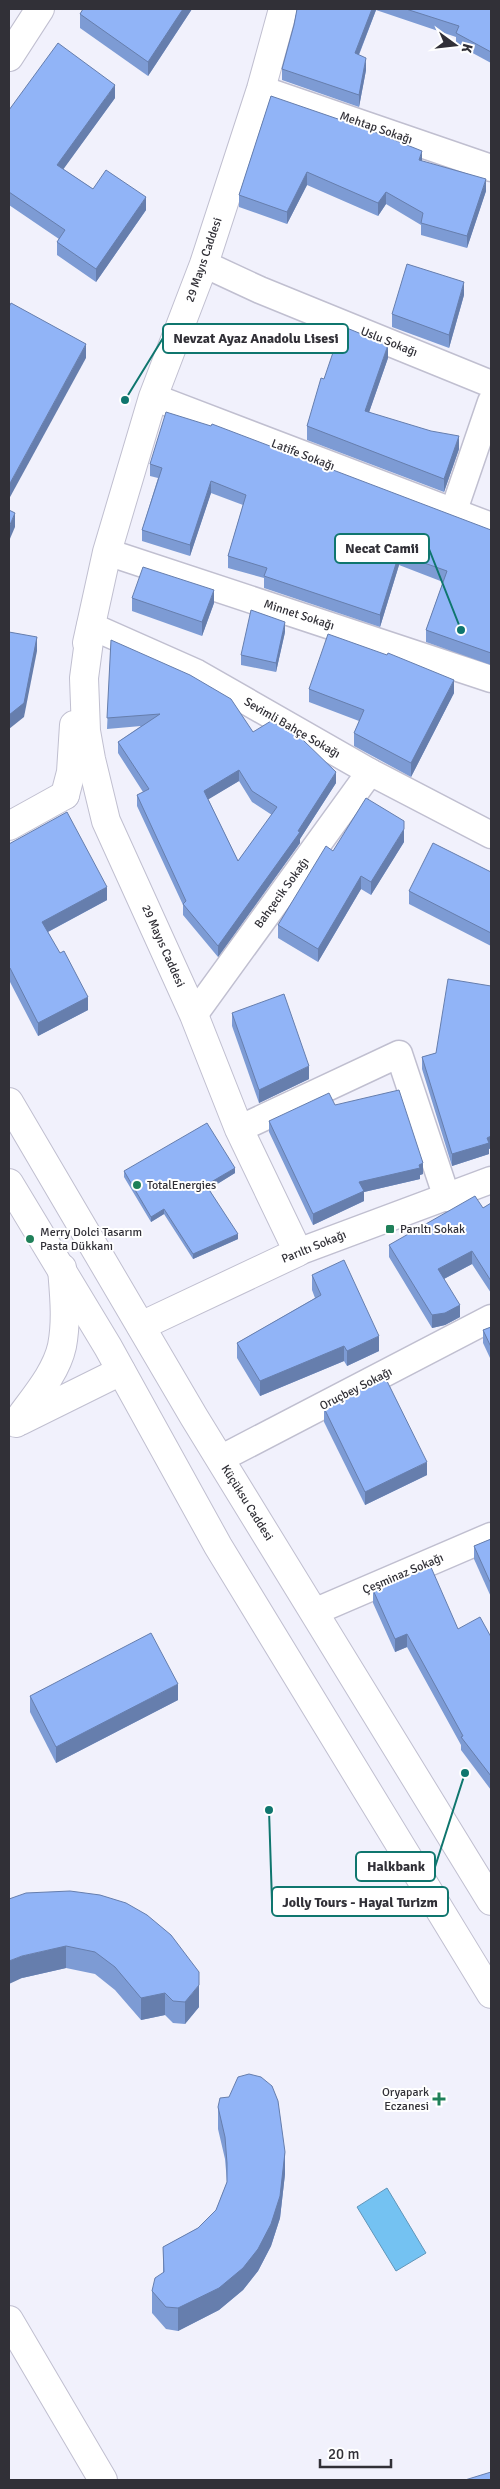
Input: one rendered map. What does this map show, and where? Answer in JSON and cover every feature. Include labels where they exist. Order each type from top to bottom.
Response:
[{"type":"main road","points":[[9,57],[40,9]]},
{"type":"main road","name":"29 Mayıs Caddesi","points":[[65,795],[71,772],[75,704],[107,552],[153,398],[204,264],[261,89],[283,9]]},
{"type":"main road","name":"29 Mayıs Caddesi","points":[[91,626],[84,678],[86,731],[106,821],[194,1014],[239,1129],[298,1252]]},
{"type":"main road","points":[[9,826],[65,795],[77,796],[92,803],[106,821]]},
{"type":"main road","name":"Küçüksu Caddesi","points":[[9,1102],[194,1417],[314,1612],[484,1871],[491,1901]]},
{"type":"main road","points":[[9,1183],[62,1268],[218,1546],[491,1994]]},
{"type":"main road","name":"Parıltı Sokağı","points":[[141,1326],[298,1252]]},
{"type":"main road","points":[[62,1268],[114,1317],[141,1326]]},
{"type":"main road","points":[[12,1425],[49,1374],[62,1347],[65,1313],[62,1268]]},
{"type":"main road","points":[[12,1425],[121,1371],[146,1377],[161,1387],[176,1404],[194,1417]]},
{"type":"main road","points":[[9,2320],[103,2480]]},
{"type":"street","name":"Mehtap Sokağı","points":[[261,89],[491,168]]},
{"type":"street","name":"Uslu Sokağı","points":[[204,264],[270,294],[491,384]]},
{"type":"street","name":"Latife Sokağı","points":[[153,398],[491,526]]},
{"type":"street","points":[[453,513],[491,402]]},
{"type":"street","name":"Minnet Sokağı","points":[[107,552],[491,679]]},
{"type":"street","name":"Sevimli Bahçe Sokağı","points":[[91,626],[197,674],[370,772],[491,834]]},
{"type":"street","name":"Bahçecik Sokağı","points":[[194,1014],[370,772]]},
{"type":"street","points":[[239,1129],[399,1054],[447,1198]]},
{"type":"street","name":"Parıltı Sokağı","points":[[298,1252],[491,1180]]},
{"type":"street","name":"Oruçbey Sokağı","points":[[220,1459],[491,1318]]},
{"type":"street","name":"Çeşminaz Sokağı","points":[[314,1612],[491,1536]]},
{"type":"water","points":[[387,2188],[426,2253],[396,2271],[357,2207]]},
{"type":"building","points":[[83,9],[183,9],[148,62],[80,14]]},
{"type":"building","points":[[297,9],[372,9],[355,53],[366,58],[359,95],[282,69]]},
{"type":"building","points":[[406,9],[491,9],[491,52],[456,33],[459,26]]},
{"type":"building","points":[[58,43],[115,85],[57,165],[93,189],[106,170],[146,197],[96,269],[57,242],[65,230],[9,192],[9,110]]},
{"type":"building","points":[[271,96],[367,129],[422,151],[419,160],[486,179],[467,236],[421,223],[423,213],[386,192],[378,203],[307,172],[287,212],[239,195]]},
{"type":"building","points":[[407,264],[464,282],[449,335],[392,314]]},
{"type":"building","points":[[11,303],[86,344],[9,485],[9,307]]},
{"type":"building","points":[[342,326],[388,345],[365,411],[431,431],[459,436],[444,479],[307,426],[321,378],[324,379]]},
{"type":"building","points":[[166,412],[211,426],[212,424],[491,530],[491,653],[426,630],[447,571],[399,554],[380,615],[264,576],[267,568],[228,556],[246,495],[211,481],[190,545],[142,530],[162,468],[150,464]]},
{"type":"building","points":[[9,510],[15,513],[9,527]]},
{"type":"building","points":[[143,567],[214,590],[202,622],[132,598]]},
{"type":"building","points":[[251,610],[285,622],[276,663],[241,655]]},
{"type":"building","points":[[9,632],[37,637],[24,703],[9,715]]},
{"type":"building","points":[[328,634],[387,655],[388,653],[454,680],[411,763],[354,733],[364,710],[309,689]]},
{"type":"building","points":[[111,640],[190,675],[231,699],[253,732],[271,721],[302,739],[336,772],[298,831],[300,832],[218,946],[183,904],[186,901],[137,795],[149,789],[118,742],[160,714],[107,718]],"holes":[[[239,770],[252,791],[277,807],[238,861],[204,791]]]},
{"type":"building","points":[[366,798],[404,821],[404,829],[371,882],[361,876],[318,949],[278,925],[326,846],[333,851]]},
{"type":"building","points":[[67,812],[107,887],[42,922],[60,953],[64,951],[88,997],[38,1023],[9,969],[9,844]]},
{"type":"building","points":[[433,843],[491,872],[491,933],[409,891]]},
{"type":"building","points":[[448,979],[491,986],[491,1136],[487,1138],[489,1143],[452,1154],[422,1057],[436,1053]]},
{"type":"building","points":[[284,994],[309,1066],[259,1090],[232,1013]]},
{"type":"building","points":[[399,1090],[423,1163],[419,1165],[420,1168],[359,1182],[364,1191],[313,1214],[269,1121],[329,1093],[335,1105]]},
{"type":"building","points":[[207,1123],[235,1168],[206,1185],[238,1234],[193,1254],[164,1209],[151,1217],[124,1171]]},
{"type":"building","points":[[475,1196],[483,1208],[491,1203],[491,1281],[472,1251],[438,1269],[460,1305],[445,1313],[432,1315],[389,1245]]},
{"type":"building","points":[[344,1260],[379,1336],[347,1351],[344,1346],[260,1381],[237,1343],[321,1295],[312,1275]]},
{"type":"building","points":[[491,1327],[491,1347],[483,1330]]},
{"type":"building","points":[[385,1377],[427,1462],[365,1492],[324,1408]]},
{"type":"building","points":[[491,1539],[491,1584],[474,1546]]},
{"type":"building","points":[[430,1565],[458,1629],[480,1617],[491,1637],[491,1776],[461,1737],[463,1736],[407,1634],[395,1639],[373,1590]]},
{"type":"building","points":[[151,1633],[178,1684],[56,1747],[30,1696]]},
{"type":"building","points":[[70,1891],[100,1895],[126,1903],[147,1915],[171,1935],[199,1972],[199,1985],[185,2002],[173,2001],[165,1993],[141,1998],[115,1967],[95,1952],[66,1946],[22,1956],[9,1961],[9,1899],[26,1893]]},
{"type":"building","points":[[249,2074],[261,2077],[272,2086],[278,2101],[285,2152],[280,2196],[271,2224],[258,2249],[243,2268],[219,2288],[178,2308],[166,2307],[152,2291],[155,2278],[164,2272],[163,2247],[198,2228],[216,2210],[227,2182],[225,2137],[218,2107],[220,2098],[229,2097],[238,2077]]},
{"type":"building","points":[[491,2472],[491,2480],[465,2480]]},
{"type":"place","name":"Nevzat Ayaz Anadolu Lisesi","points":[[125,400]]},
{"type":"place","name":"Necat Camii","points":[[461,630]]},
{"type":"place","name":"TotalEnergies","points":[[137,1185]]},
{"type":"place","name":"Parıltı Sokak","points":[[390,1229]]},
{"type":"place","name":"Merry Dolci Tasarım Pasta Dükkanı","points":[[30,1239]]},
{"type":"place","name":"Halkbank","points":[[465,1773]]},
{"type":"place","name":"Jolly Tours - Hayal Turizm","points":[[269,1810]]},
{"type":"place","name":"Oryapark Eczanesi","points":[[439,2099]]}]
